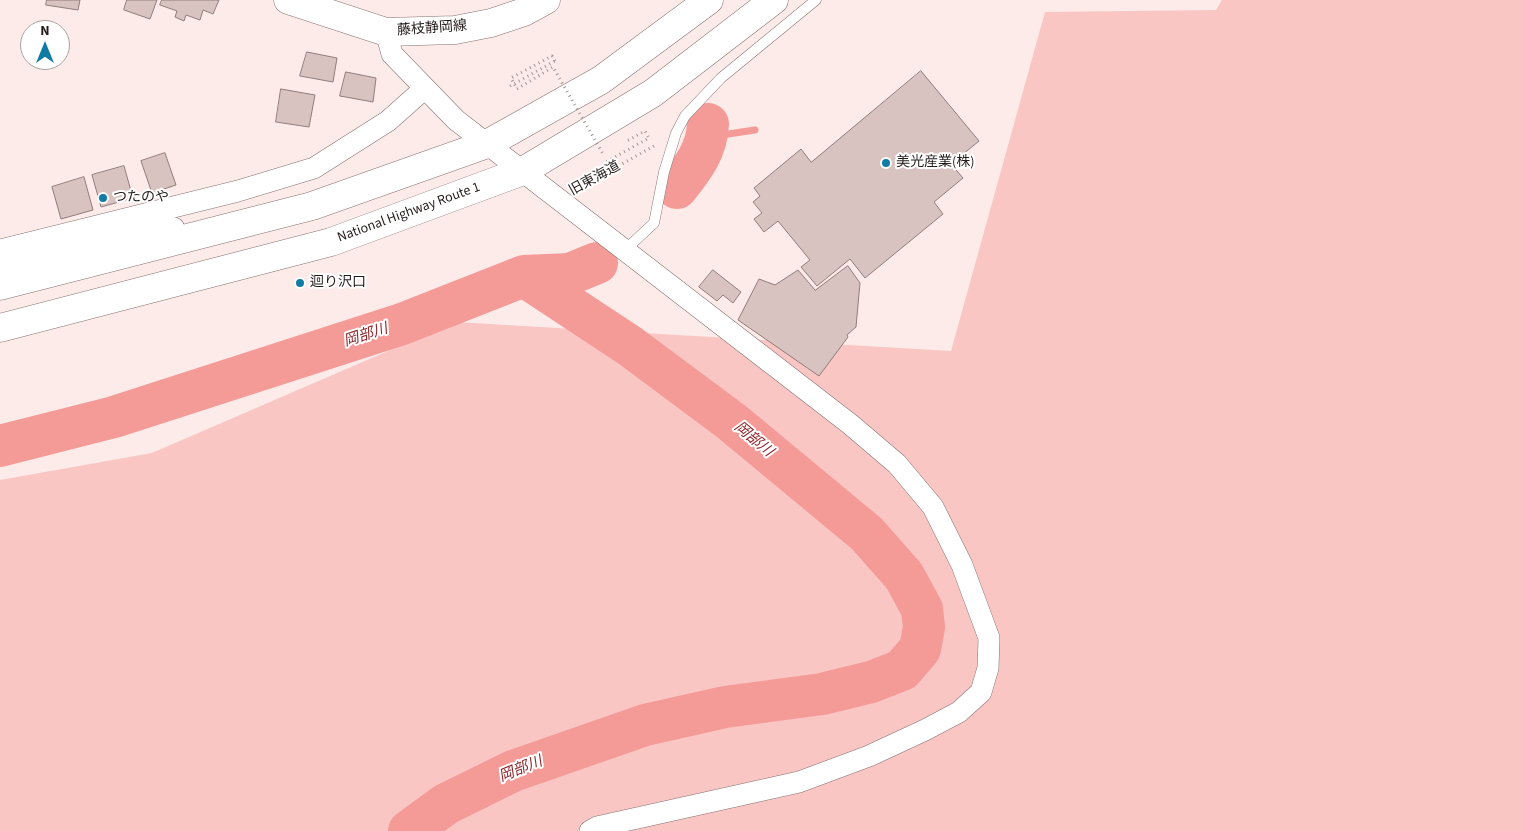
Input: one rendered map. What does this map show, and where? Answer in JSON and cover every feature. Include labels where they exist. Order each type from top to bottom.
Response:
[{"type":"main road","name":"藤枝静岡線","points":[[288,0],[386,32],[455,30],[491,23],[524,12],[546,0]]},
{"type":"main road","points":[[0,286],[312,206],[487,144],[601,80],[709,0]]},
{"type":"main road","name":"National Highway Route 1","points":[[1,328],[330,242],[523,172],[653,93],[774,0]]},
{"type":"street","name":"旧東海道","points":[[386,32],[392,54],[424,89],[456,120],[557,200]]},
{"type":"street","points":[[0,250],[238,191],[314,168],[388,121],[424,89]]},
{"type":"street","points":[[557,200],[625,250],[850,424],[897,464],[933,507],[962,565],[989,638],[988,668],[981,692],[960,712],[869,756],[799,782],[590,831]]},
{"type":"street","points":[[0,266],[253,212],[312,206]]},
{"type":"lane","points":[[625,250],[654,222],[664,172],[676,133],[685,116],[721,78],[816,0]]},
{"type":"path","points":[[510,86],[555,61],[552,56],[511,78],[517,89],[554,67],[603,154],[611,150]]},
{"type":"path","points":[[599,176],[606,162],[649,138],[645,131],[620,145]]},
{"type":"path","name":"旧東海道","points":[[557,200],[676,133]]},
{"type":"shaded area","points":[[1222,0],[1523,0],[1523,831],[0,831],[0,480],[152,453],[455,322],[951,351],[1045,12],[1216,10]]},
{"type":"building","points":[[47,0],[80,0],[78,10],[46,5]]},
{"type":"building","points":[[127,0],[157,0],[150,19],[124,10]]},
{"type":"building","points":[[162,0],[219,0],[213,14],[203,10],[200,20],[186,15],[184,21],[175,17],[177,11],[160,5]]},
{"type":"building","points":[[307,52],[337,58],[333,82],[300,76]]},
{"type":"building","points":[[921,71],[979,141],[951,164],[963,178],[934,202],[943,214],[865,278],[850,259],[817,286],[801,267],[810,260],[778,221],[764,232],[754,219],[762,213],[753,202],[760,196],[754,188],[801,149],[811,162]]},
{"type":"building","points":[[346,72],[376,78],[373,102],[340,96]]},
{"type":"building","points":[[281,89],[315,95],[309,127],[276,122]]},
{"type":"building","points":[[165,153],[176,185],[152,193],[141,161]]},
{"type":"building","points":[[124,166],[133,198],[101,207],[92,175]]},
{"type":"building","points":[[84,177],[93,210],[61,219],[52,187]]},
{"type":"building","points":[[848,266],[860,283],[856,327],[847,335],[848,337],[819,376],[738,320],[759,279],[775,285],[798,270],[815,290]]},
{"type":"building","points":[[713,270],[741,292],[733,303],[723,295],[717,301],[699,287]]},
{"type":"waterway","points":[[677,188],[694,166],[702,150],[708,124]]},
{"type":"waterway","points":[[708,137],[755,130]]},
{"type":"waterway","name":"岡部川","points":[[0,446],[114,417],[402,324],[524,276],[570,274],[597,263]]},
{"type":"waterway","name":"岡部川","points":[[409,831],[446,804],[513,771],[645,725],[725,707],[822,694],[871,682],[902,670],[920,649],[924,627],[922,609],[904,576],[867,534],[732,422],[630,346],[524,276]]},
{"type":"place","name":"美光産業(株)","points":[[886,163]]},
{"type":"place","name":"つたのや","points":[[103,198]]},
{"type":"place","name":"迴り沢口","points":[[300,283]]}]
